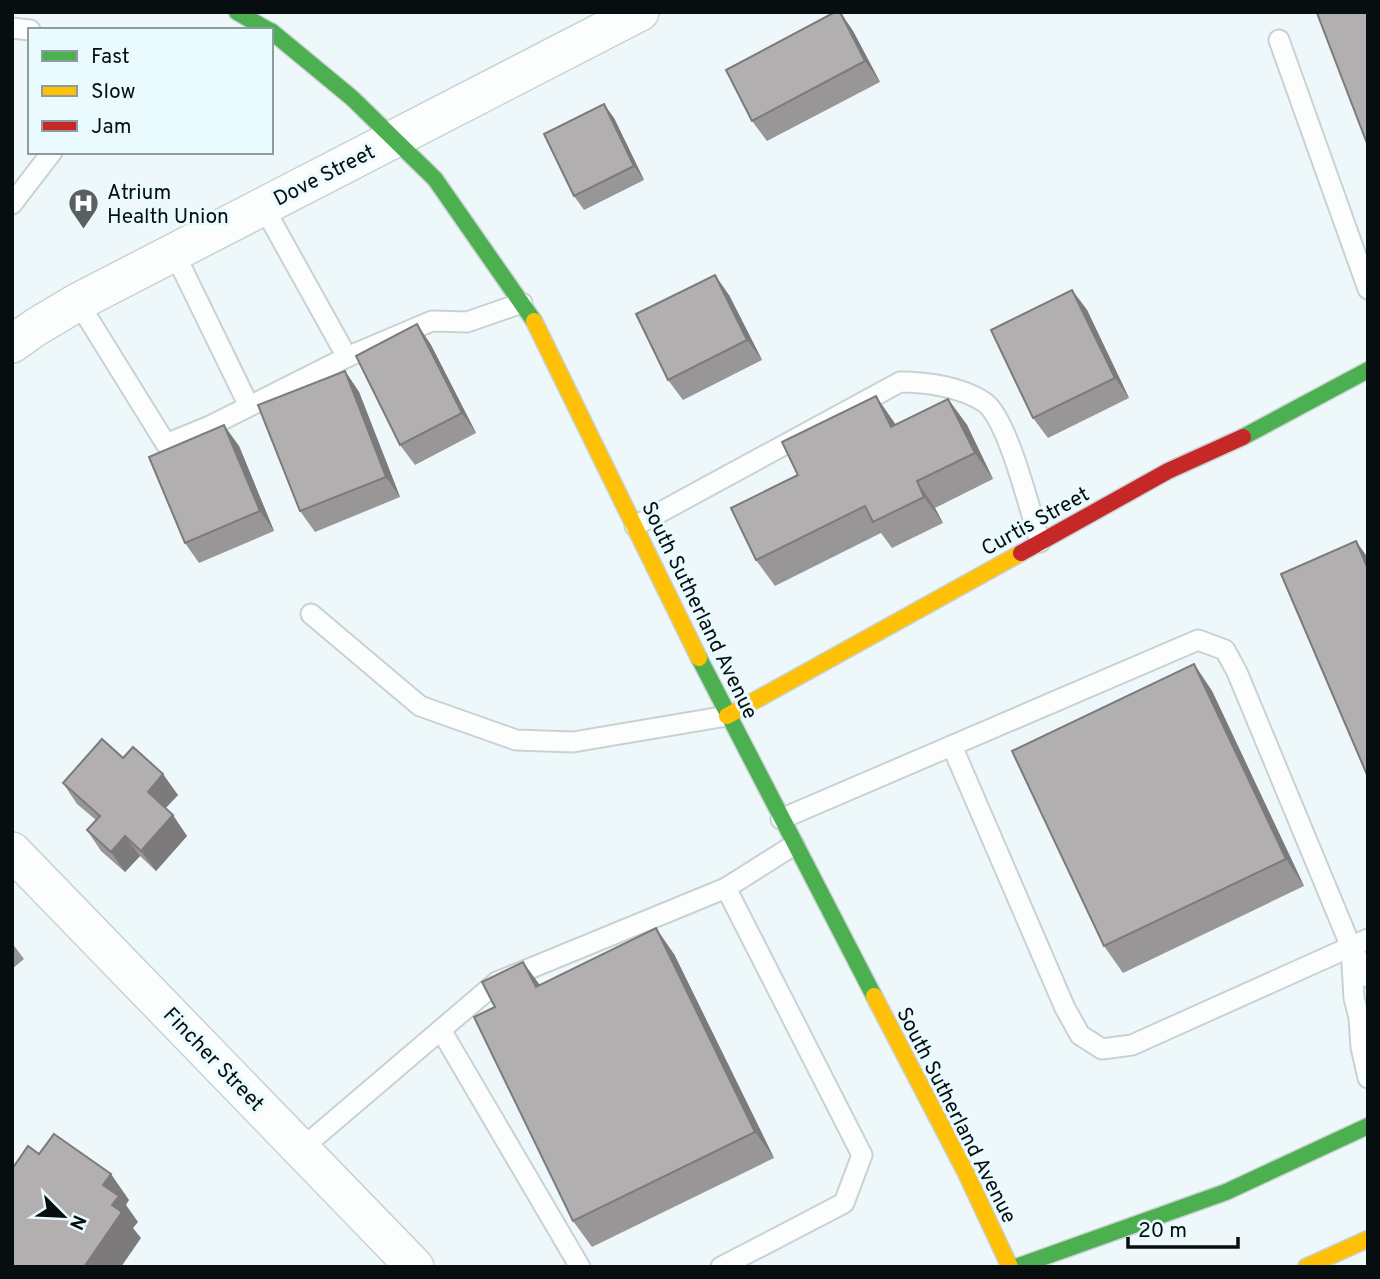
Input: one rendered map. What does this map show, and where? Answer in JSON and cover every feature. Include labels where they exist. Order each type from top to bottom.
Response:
[{"type":"main road","name":"South Sutherland Avenue","points":[[237,12],[265,28]]},
{"type":"main road","name":"South Sutherland Avenue","points":[[273,33],[352,98],[435,178],[534,321],[727,716],[965,1171],[1010,1267]]},
{"type":"main road","name":"Curtis Street","points":[[727,716],[1168,471],[1260,429],[1368,370]]},
{"type":"main road","points":[[1016,1267],[1226,1192],[1368,1126]]},
{"type":"main road","points":[[1306,1267],[1361,1242]]},
{"type":"street","name":"Dove Street","points":[[12,344],[78,302],[640,12]]},
{"type":"street","name":"Fincher Street","points":[[12,851],[415,1267]]},
{"type":"lane","points":[[1279,40],[1368,289]]},
{"type":"lane","points":[[12,204],[50,154]]},
{"type":"lane","points":[[263,206],[347,357]]},
{"type":"lane","points":[[174,252],[249,406]]},
{"type":"lane","points":[[78,302],[166,444],[347,357],[432,321],[467,322],[522,303]]},
{"type":"lane","points":[[635,526],[900,382],[927,382],[984,402],[995,414],[1009,446],[1040,542]]},
{"type":"lane","points":[[311,614],[420,706],[516,740],[573,742],[727,716]]},
{"type":"lane","points":[[781,819],[1198,640],[1225,650],[1237,672],[1359,943],[1368,977]]},
{"type":"lane","points":[[952,746],[1065,1008],[1080,1035],[1102,1049],[1132,1045],[1359,943]]},
{"type":"lane","points":[[301,1149],[498,982],[726,888],[794,845]]},
{"type":"lane","points":[[721,1267],[844,1203],[862,1155],[726,888]]},
{"type":"lane","points":[[1359,943],[1354,998],[1368,1078]]},
{"type":"lane","points":[[441,1030],[580,1267]]},
{"type":"lane","points":[[1357,1267],[1361,1242]]},
{"type":"building","points":[[835,12],[840,12],[865,61],[752,121],[726,70]]},
{"type":"building","points":[[1368,12],[1368,146],[1317,13]]},
{"type":"building","points":[[604,104],[634,166],[574,196],[544,134]]},
{"type":"building","points":[[715,275],[747,340],[668,380],[636,314]]},
{"type":"building","points":[[1072,290],[1115,378],[1033,418],[991,330]]},
{"type":"building","points":[[417,324],[462,413],[400,445],[356,356]]},
{"type":"building","points":[[345,371],[386,477],[300,511],[258,405]]},
{"type":"building","points":[[876,396],[891,427],[948,399],[975,453],[917,481],[924,497],[873,522],[865,506],[756,560],[731,508],[798,475],[782,442]]},
{"type":"building","points":[[224,425],[260,511],[185,543],[149,457]]},
{"type":"building","points":[[1356,541],[1368,569],[1368,777],[1281,574]]},
{"type":"building","points":[[1194,664],[1286,859],[1104,946],[1012,751]]},
{"type":"building","points":[[102,739],[123,758],[133,747],[163,774],[148,792],[173,815],[141,851],[125,836],[111,852],[87,830],[100,816],[63,783]]},
{"type":"building","points":[[656,928],[755,1132],[573,1221],[474,1017],[495,1007],[482,982],[523,962],[536,987]]},
{"type":"building","points":[[54,1134],[111,1174],[103,1185],[119,1196],[112,1205],[122,1212],[84,1267],[12,1267],[12,1169],[28,1146],[39,1154]]},
{"type":"traffic: fast","points":[[237,12],[265,28]]},
{"type":"traffic: fast","points":[[273,33],[352,98],[435,179],[534,321]]},
{"type":"traffic: fast","points":[[1243,437],[1368,370]]},
{"type":"traffic: fast","points":[[699,658],[874,996]]},
{"type":"traffic: fast","points":[[1016,1267],[1226,1192],[1368,1126]]},
{"type":"traffic: slow","points":[[534,321],[699,658]]},
{"type":"traffic: slow","points":[[727,716],[1021,553]]},
{"type":"traffic: slow","points":[[874,996],[965,1171],[1010,1267]]},
{"type":"traffic: slow","points":[[1306,1267],[1368,1239]]},
{"type":"traffic: jam","points":[[1021,553],[1168,471],[1243,437]]},
{"type":"place","name":"Atrium Health Union","points":[[84,231]]}]
